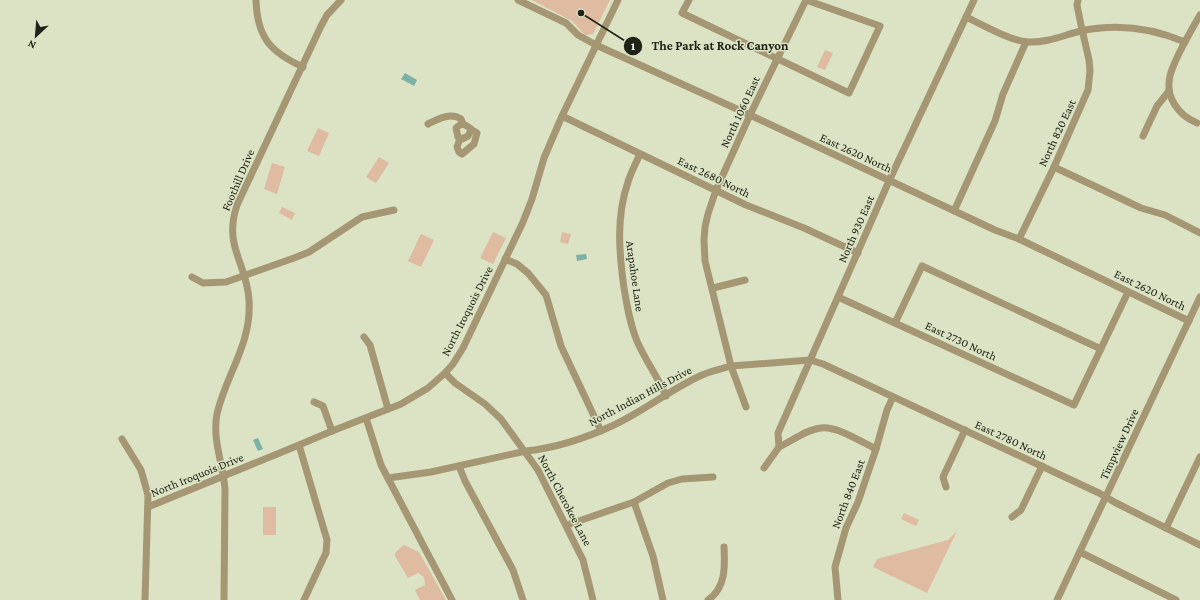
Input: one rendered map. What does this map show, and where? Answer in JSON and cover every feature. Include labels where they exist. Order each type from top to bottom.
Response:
[{"type":"street","points":[[256,0],[257,18],[260,29],[269,44],[280,55],[302,67]]},
{"type":"street","name":"Foothill Drive","points":[[224,600],[225,489],[224,476],[217,446],[216,424],[220,405],[242,347],[249,317],[249,298],[233,240],[232,229],[235,212],[321,26],[327,15],[341,0]]},
{"type":"street","name":"East 2620 North","points":[[518,0],[566,23],[578,35],[596,45],[750,115],[995,230],[1019,239],[1188,321]]},
{"type":"street","name":"North Iroquois Drive","points":[[148,507],[332,430],[366,418],[411,399],[428,388],[445,373],[453,364],[463,348],[506,259],[523,222],[544,158],[562,116],[618,0]]},
{"type":"street","points":[[689,0],[682,13],[849,93],[880,26],[806,0]]},
{"type":"street","name":"North 1060 East","points":[[746,407],[731,366],[713,288],[705,261],[704,240],[708,214],[716,190],[750,115],[806,0]]},
{"type":"street","name":"North 930 East","points":[[779,448],[778,433],[889,181],[974,0]]},
{"type":"street","name":"North 820 East","points":[[1019,239],[1054,167],[1088,90],[1090,71],[1089,60],[1077,5],[1078,0]]},
{"type":"street","points":[[1197,123],[1186,118],[1179,111],[1169,92],[1169,81],[1172,69],[1200,15]]},
{"type":"street","points":[[966,17],[1012,38],[1026,42],[1048,41],[1082,30],[1110,27],[1133,27],[1156,31],[1185,42]]},
{"type":"street","points":[[954,211],[995,122],[1003,94],[1026,42]]},
{"type":"street","points":[[1143,136],[1157,106],[1169,92]]},
{"type":"street","points":[[428,124],[441,118],[452,116],[461,119],[463,124],[477,133],[474,144],[462,154],[459,152],[457,146],[460,138]]},
{"type":"street","name":"East 2680 North","points":[[562,116],[746,205],[804,228],[858,253]]},
{"type":"street","points":[[460,138],[456,133],[456,128],[463,124]]},
{"type":"street","points":[[460,138],[465,138],[470,134],[471,130]]},
{"type":"street","name":"Arapahoe Lane","points":[[640,154],[628,180],[622,205],[619,252],[628,313],[635,336],[642,353],[666,396]]},
{"type":"street","points":[[1054,167],[1141,208],[1165,214],[1200,233]]},
{"type":"street","points":[[192,277],[204,283],[226,282],[309,252],[362,217],[394,210]]},
{"type":"street","points":[[506,259],[528,273],[546,295],[561,346],[601,431]]},
{"type":"street","points":[[895,323],[922,266],[1101,349],[1128,292]]},
{"type":"street","points":[[713,288],[745,280]]},
{"type":"street","name":"East 2730 North","points":[[838,297],[1074,405],[1101,349]]},
{"type":"street","name":"Timpview Drive","points":[[1057,600],[1200,297]]},
{"type":"street","points":[[364,337],[370,345],[388,409]]},
{"type":"street","name":"North Indian Hills Drive","points":[[388,478],[431,472],[526,451],[552,447],[584,437],[614,425],[701,376],[731,366],[810,360]]},
{"type":"street","name":"East 2780 North","points":[[810,360],[823,364],[1106,496],[1116,503],[1200,545]]},
{"type":"street","name":"North Cherokee Lane","points":[[445,373],[455,383],[485,404],[502,419],[526,451],[538,470],[567,525],[583,560],[593,600]]},
{"type":"street","name":"North 840 East","points":[[838,600],[836,567],[842,542],[846,528],[858,502],[893,397]]},
{"type":"street","points":[[314,402],[323,406],[332,430]]},
{"type":"street","points":[[366,418],[381,465],[452,600]]},
{"type":"street","points":[[764,468],[779,448],[803,434],[822,427],[835,430],[876,449]]},
{"type":"street","points":[[946,486],[943,477],[965,430]]},
{"type":"street","points":[[122,439],[141,470],[148,495],[144,600]]},
{"type":"street","points":[[299,445],[327,540],[326,552],[304,600]]},
{"type":"street","points":[[1166,528],[1200,457]]},
{"type":"street","points":[[459,466],[513,570],[523,600]]},
{"type":"street","points":[[1012,517],[1021,510],[1042,466]]},
{"type":"street","points":[[567,525],[634,502],[668,483],[687,479],[713,477]]},
{"type":"street","points":[[634,502],[653,556],[663,600]]},
{"type":"street","points":[[708,600],[717,593],[722,584],[725,562],[724,547]]},
{"type":"street","points":[[1080,552],[1176,600]]},
{"type":"shaded area","points":[[532,0],[610,0],[593,34],[585,35],[572,21]]},
{"type":"shaded area","points":[[825,50],[833,53],[825,70],[817,67]]},
{"type":"shaded area","points":[[318,128],[329,133],[319,156],[307,151]]},
{"type":"shaded area","points":[[379,157],[389,163],[376,183],[366,177]]},
{"type":"shaded area","points":[[272,163],[285,167],[277,194],[264,189]]},
{"type":"shaded area","points":[[282,207],[295,213],[292,220],[279,213]]},
{"type":"shaded area","points":[[493,232],[506,238],[493,264],[480,258]]},
{"type":"shaded area","points":[[562,232],[571,234],[568,244],[560,242]]},
{"type":"shaded area","points":[[421,234],[434,240],[421,267],[408,261]]},
{"type":"shaded area","points":[[263,507],[276,507],[276,535],[263,535]]},
{"type":"shaded area","points":[[904,513],[919,520],[916,526],[901,519]]},
{"type":"shaded area","points":[[957,531],[927,593],[873,567],[877,559],[948,540]]},
{"type":"shaded area","points":[[404,545],[419,552],[446,600],[420,600],[415,590],[425,585],[424,577],[418,573],[408,578],[395,556],[395,553]]},
{"type":"water","points":[[405,73],[417,80],[414,86],[401,79]]},
{"type":"water","points":[[586,254],[587,259],[577,261],[576,255]]},
{"type":"water","points":[[258,438],[263,449],[258,451],[253,440]]},
{"type":"place","name":"The Park at Rock Canyon","points":[[581,13]]}]
